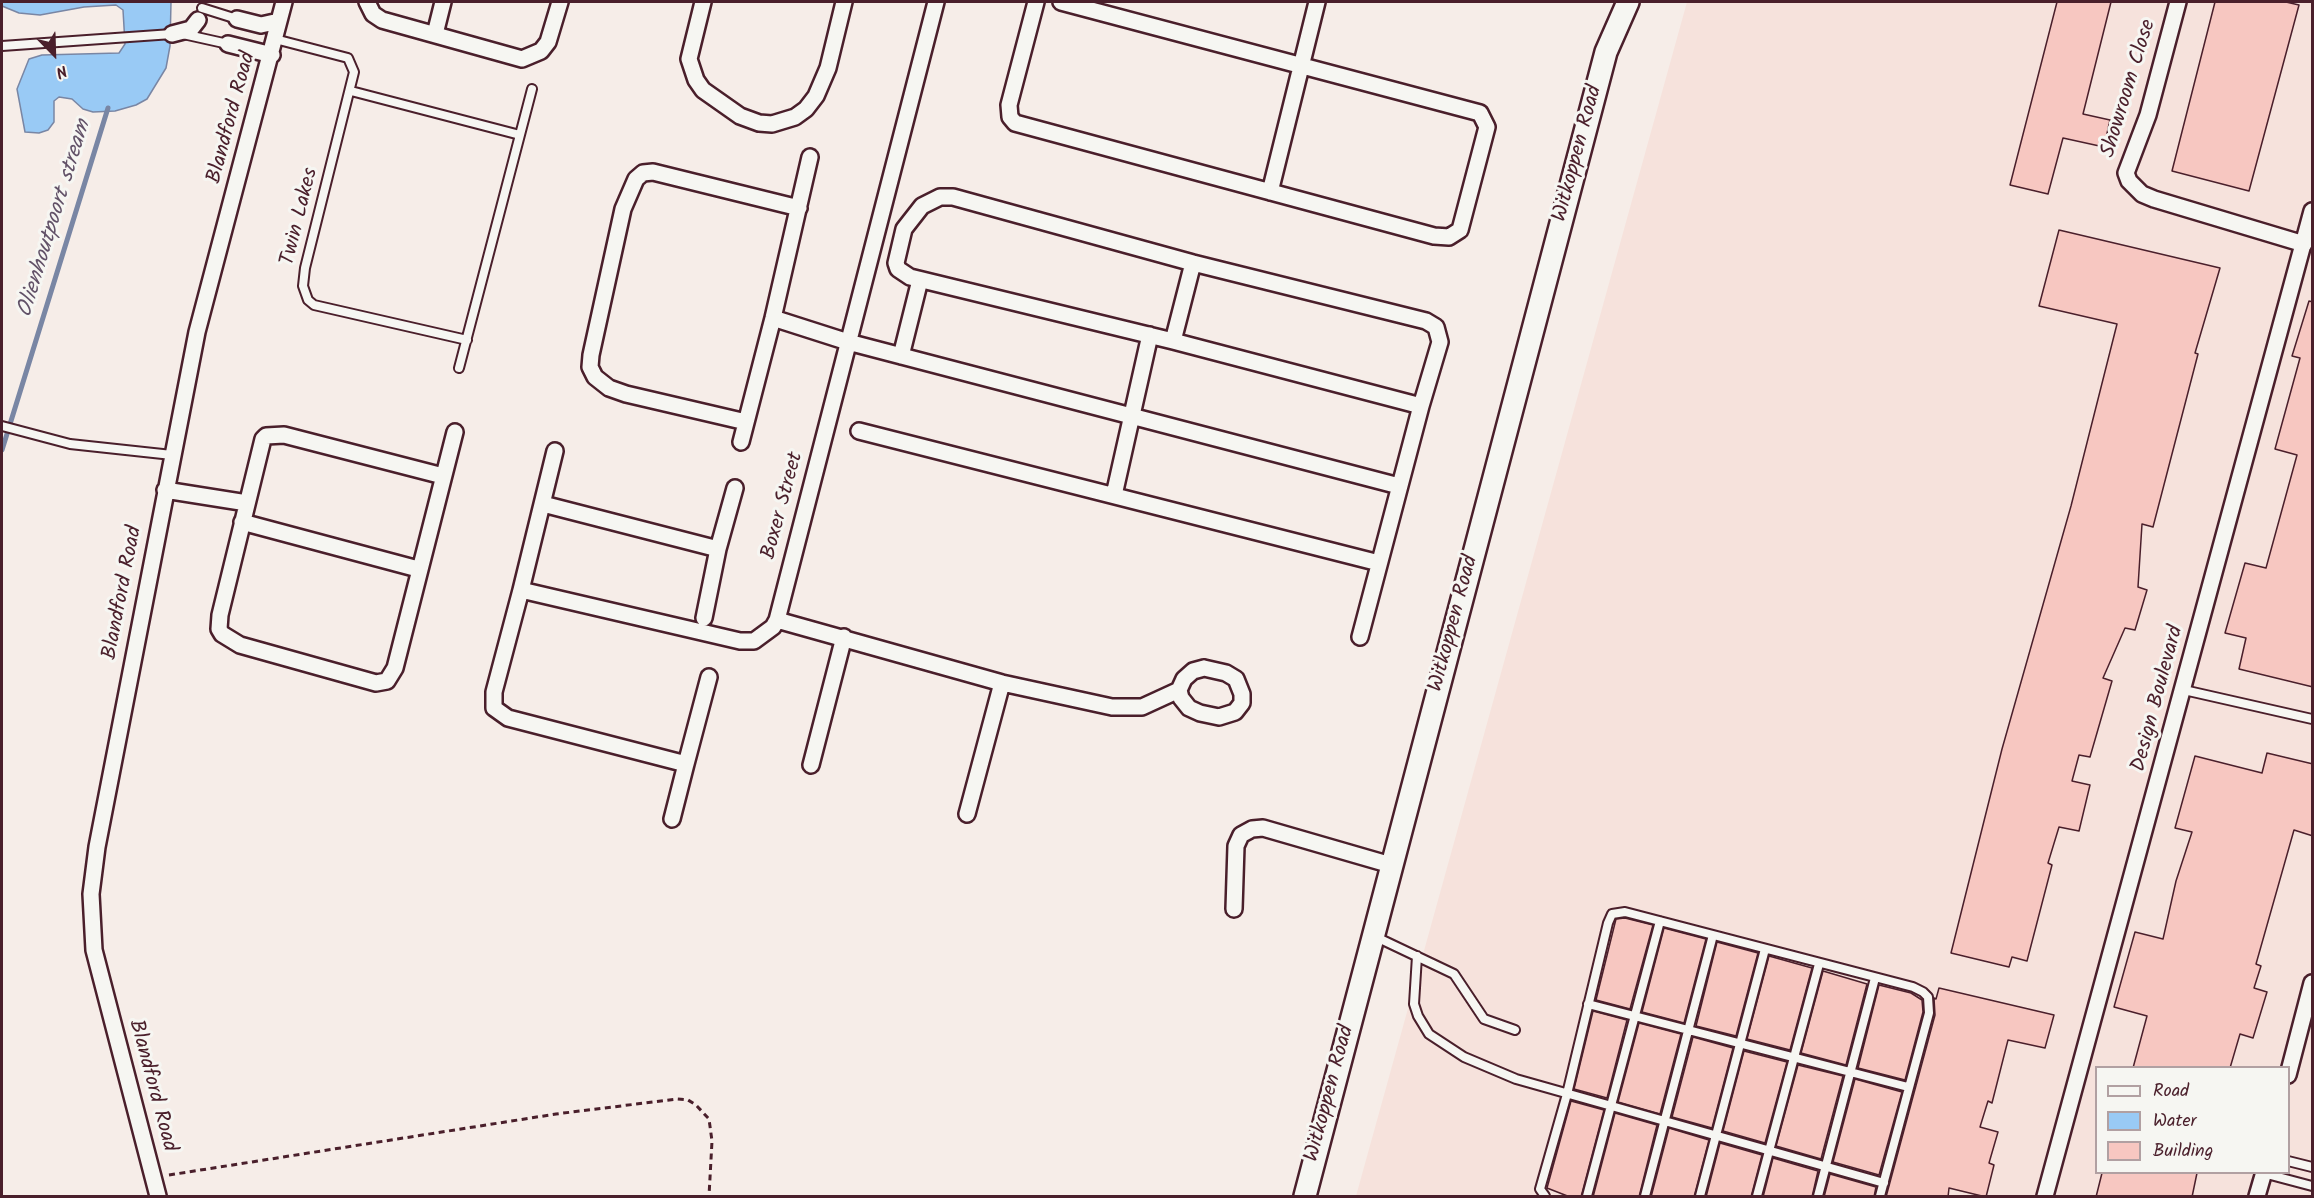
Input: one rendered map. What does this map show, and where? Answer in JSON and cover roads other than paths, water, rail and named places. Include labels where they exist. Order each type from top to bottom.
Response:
[{"type":"main road","name":"Witkoppen Road","points":[[1606,52],[1611,2]]},
{"type":"main road","name":"Witkoppen Road","points":[[1305,1197],[1606,52],[1628,2]]},
{"type":"street","name":"Blandford Road","points":[[158,1197],[94,950],[92,894],[97,847],[197,332],[272,55],[284,2]]},
{"type":"street","points":[[367,2],[376,17],[522,59],[541,51],[548,42],[560,2]]},
{"type":"street","points":[[435,34],[443,2]]},
{"type":"street","points":[[703,2],[689,60],[696,80],[703,90],[740,116],[759,123],[772,124],[795,117],[806,109],[816,96],[828,68],[844,2]]},
{"type":"street","name":"Boxer Street","points":[[777,620],[936,2]]},
{"type":"street","points":[[1036,2],[1009,105],[1012,121],[1434,237],[1453,236],[1461,227],[1486,132],[1485,119],[1476,111],[1061,2]]},
{"type":"street","points":[[1270,192],[1317,2]]},
{"type":"street","name":"Showroom Close","points":[[2174,4],[2148,115],[2126,173],[2129,182],[2142,194],[2154,199],[2304,244]]},
{"type":"street","points":[[176,33],[191,29],[201,10]]},
{"type":"street","points":[[237,19],[261,25],[279,21]]},
{"type":"street","points":[[228,44],[272,55]]},
{"type":"street","points":[[741,442],[773,318],[810,156]]},
{"type":"street","points":[[746,422],[626,394],[609,388],[595,376],[590,367],[591,355],[623,209],[636,179],[643,173],[652,172],[799,208]]},
{"type":"street","points":[[1360,637],[1399,486],[1440,342],[1436,327],[1426,321],[1193,263],[944,196],[932,200],[916,212],[904,229],[896,263],[898,269],[920,280],[1173,340],[1421,406]]},
{"type":"street","name":"Design Boulevard","points":[[2045,1197],[2184,690],[2239,475],[2313,211]]},
{"type":"street","points":[[1173,340],[1193,263]]},
{"type":"street","points":[[902,356],[920,280]]},
{"type":"street","points":[[773,318],[848,342],[1399,486]]},
{"type":"street","points":[[1114,495],[1150,335]]},
{"type":"street","points":[[859,431],[1379,563]]},
{"type":"street","points":[[443,476],[284,435],[270,434],[263,439],[220,615],[219,629],[222,634],[240,645],[376,683],[387,681],[395,668],[418,569],[455,432]]},
{"type":"street","points":[[555,451],[494,692],[493,704],[497,712],[508,718],[686,764]]},
{"type":"street","points":[[704,618],[718,549],[735,488]]},
{"type":"street","points":[[165,490],[247,504]]},
{"type":"street","points":[[543,504],[718,549]]},
{"type":"street","points":[[242,522],[418,569]]},
{"type":"street","points":[[520,590],[740,641],[753,641],[767,633],[777,620],[1002,683],[1126,709],[1142,707],[1179,690]]},
{"type":"street","points":[[811,765],[844,637]]},
{"type":"street","points":[[672,819],[709,677]]},
{"type":"street","points":[[968,814],[1002,683]]},
{"type":"street","points":[[1234,909],[1236,846],[1241,835],[1252,829],[1263,828],[1391,865]]},
{"type":"street","points":[[2290,1071],[2313,983]]},
{"type":"street","points":[[2257,1197],[2264,1174]]},
{"type":"lane","points":[[201,10],[237,19]]},
{"type":"lane","points":[[2,46],[176,33],[228,44]]},
{"type":"lane","name":"Twin Lakes","points":[[275,39],[348,58],[354,72],[305,268],[304,292],[314,305],[467,340]]},
{"type":"lane","points":[[459,368],[532,89]]},
{"type":"lane","points":[[351,91],[520,135]]},
{"type":"lane","points":[[2,426],[86,446],[172,455]]},
{"type":"lane","points":[[2184,690],[2313,719]]},
{"type":"lane","points":[[1545,1197],[1540,1190],[1567,1094],[1612,914],[1625,912],[1913,987],[1928,997],[1929,1013],[1880,1197]]},
{"type":"lane","points":[[1587,1197],[1660,921]]},
{"type":"lane","points":[[1373,935],[1454,974],[1484,1019],[1515,1030]]},
{"type":"lane","points":[[1645,1197],[1713,935]]},
{"type":"lane","points":[[1701,1197],[1765,949]]},
{"type":"lane","points":[[1417,956],[1414,1004],[1418,1016],[1429,1034],[1464,1057],[1489,1068],[1567,1094],[1884,1183]]},
{"type":"lane","points":[[1757,1197],[1820,964]]},
{"type":"lane","points":[[1818,1197],[1875,978]]},
{"type":"lane","points":[[1588,1004],[1908,1088]]},
{"type":"lane","points":[[2290,1161],[2313,1167]]},
{"type":"lane","points":[[2268,1174],[2313,1186]]},
{"type":"water","points":[[2,2],[171,2],[170,46],[166,68],[147,99],[136,105],[115,111],[93,112],[83,109],[72,99],[59,97],[54,101],[54,122],[48,130],[39,133],[25,132],[17,89],[29,59],[42,55],[119,53],[125,44],[123,10],[116,5],[84,7],[40,15],[19,13],[2,6]]},
{"type":"waterway","name":"Olienhoutpoort stream","points":[[2,450],[108,108]]}]
